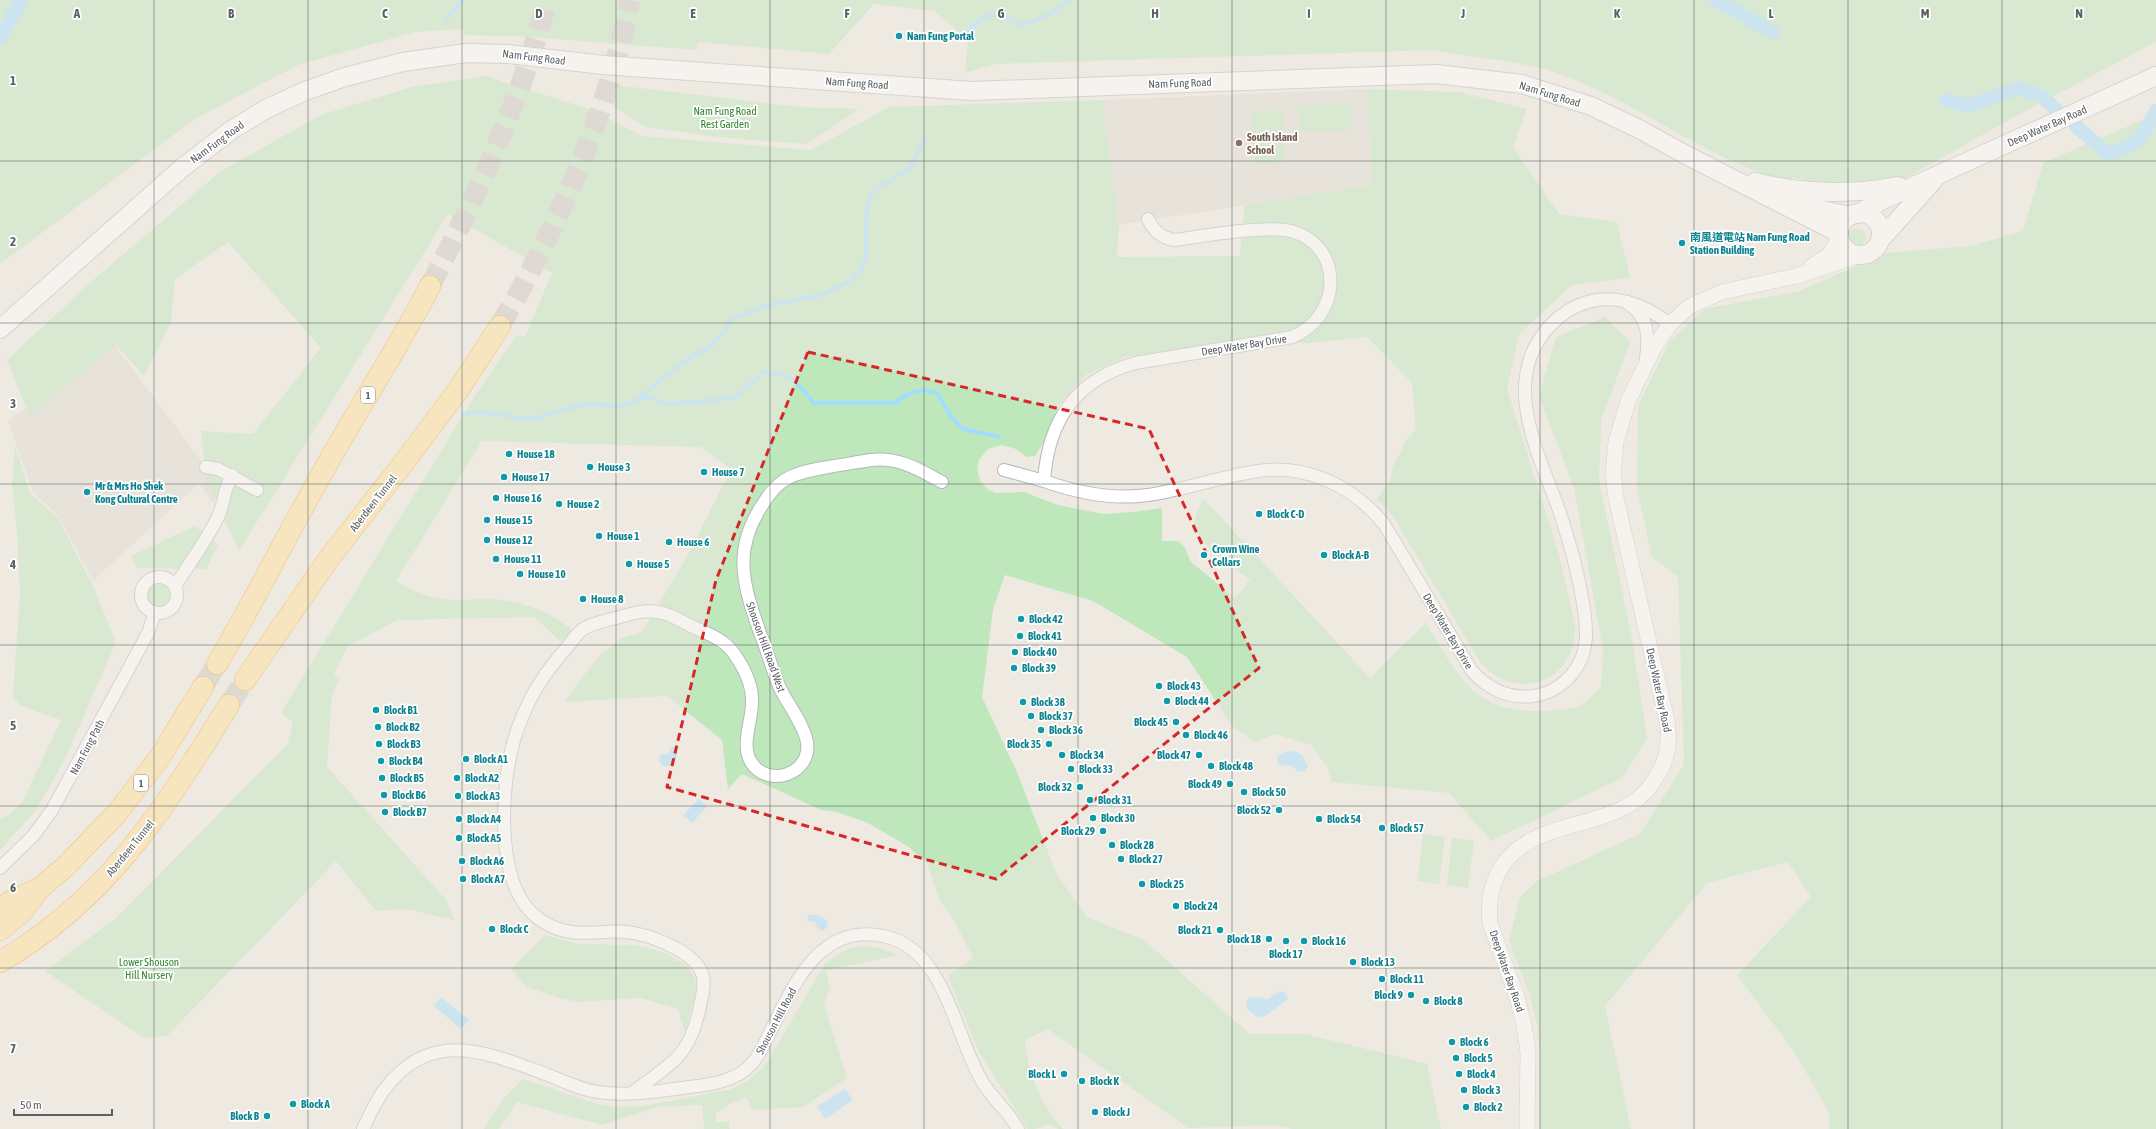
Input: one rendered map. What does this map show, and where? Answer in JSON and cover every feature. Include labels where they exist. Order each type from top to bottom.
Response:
[{"type":"highway","name":"1","points":[[217,664],[257,596],[324,470],[412,320],[430,286]]},
{"type":"highway","name":"Aberdeen Tunnel","points":[[245,680],[330,557],[459,389],[500,326]]},
{"type":"highway","name":"1","points":[[0,930],[22,912],[40,888],[91,841],[139,786],[160,757],[203,687]]},
{"type":"highway","name":"Aberdeen Tunnel","points":[[0,962],[54,926],[112,873],[131,850],[180,783],[230,705]]},
{"type":"highway","points":[[0,909],[11,901],[40,888]]},
{"type":"main road","name":"Nam Fung Road","points":[[0,329],[182,168],[230,131],[266,109],[305,91],[345,77],[411,61],[466,53],[508,54],[603,65],[972,91],[1436,74],[1522,84],[1591,106],[1777,200],[1839,235]]},
{"type":"main road","name":"Deep Water Bay Road","points":[[1854,215],[1885,198],[1938,176],[2156,76]]},
{"type":"main road","points":[[1721,173],[1771,186],[1806,191],[1836,192],[1869,191],[1938,176]]},
{"type":"main road","name":"Deep Water Bay Road","points":[[1881,239],[1938,176]]},
{"type":"main road","name":"Nam Fung Road","points":[[1777,200],[1854,215]]},
{"type":"main road","points":[[1865,214],[1876,220],[1880,227],[1881,239],[1874,249],[1864,254],[1855,254],[1848,251],[1842,245],[1839,235],[1841,226],[1854,215],[1865,214]]},
{"type":"street","name":"Deep Water Bay Drive","points":[[1044,481],[1049,444],[1059,420],[1074,398],[1096,380],[1121,367],[1135,363],[1292,338],[1302,334],[1317,321],[1327,304],[1331,285],[1328,266],[1317,248],[1302,236],[1292,232],[1272,229],[1175,240],[1163,237],[1157,233],[1148,219]]},
{"type":"street","name":"Deep Water Bay Road","points":[[1796,276],[1829,255],[1839,235]]},
{"type":"street","name":"Deep Water Bay Road","points":[[1527,1129],[1526,1039],[1517,997],[1493,935],[1489,912],[1492,888],[1501,868],[1515,852],[1533,839],[1616,811],[1637,799],[1650,786],[1660,770],[1668,746],[1667,721],[1618,510],[1614,473],[1616,442],[1623,415],[1654,346],[1670,324],[1690,306],[1712,296],[1796,276],[1864,254]]},
{"type":"street","name":"Deep Water Bay Drive","points":[[1004,470],[1094,495],[1130,497],[1165,492],[1252,472],[1268,470],[1298,472],[1328,480],[1365,503],[1384,524],[1467,663],[1479,679],[1495,690],[1514,696],[1524,697],[1543,694],[1561,685],[1575,670],[1584,653],[1587,633],[1581,590],[1569,540],[1528,422],[1524,394],[1526,370],[1539,339],[1552,324],[1569,310],[1599,300],[1621,300],[1646,308],[1670,324]]},
{"type":"street","points":[[1621,300],[1631,306],[1644,322],[1648,336],[1645,364]]},
{"type":"street","name":"Shouson Hill Road West","points":[[632,1093],[673,1062],[688,1045],[698,1018],[704,988],[702,975],[692,960],[673,947],[651,938],[627,932],[573,932],[554,927],[536,917],[519,895],[512,879],[506,843],[506,791],[512,748],[518,727],[533,693],[549,667],[577,634],[587,627],[644,611],[664,613],[716,638],[731,649],[742,666],[752,692],[752,709],[747,743],[749,758],[752,764],[764,774],[778,777],[793,773],[799,768],[806,754],[806,739],[780,688],[748,598],[743,577],[744,548],[756,514],[774,489],[791,476],[872,460],[882,459],[903,462],[942,482]]},
{"type":"street","points":[[206,467],[218,469],[232,475],[257,490]]},
{"type":"street","points":[[175,586],[199,550],[219,515],[225,488],[232,475]]},
{"type":"street","points":[[154,578],[166,578],[175,586],[178,598],[172,609],[167,612],[155,613],[149,611],[142,602],[141,591],[144,585],[154,578]]},
{"type":"street","name":"Nam Fung Path","points":[[0,868],[33,836],[60,798],[148,634],[155,613]]},
{"type":"street","name":"Shouson Hill Road","points":[[363,1129],[378,1100],[399,1072],[419,1058],[442,1051],[459,1050],[493,1057],[596,1092],[632,1093],[708,1084],[740,1074],[758,1056],[791,989],[813,959],[829,945],[838,940],[869,934],[891,938],[902,942],[912,948],[927,963],[954,1015],[968,1055],[984,1084],[1018,1129]]},
{"type":"highlighted area","points":[[808,352],[1149,429],[1259,668],[996,879],[667,787],[716,580]]},
{"type":"shaded area","name":"South Island School","points":[[1367,89],[1372,185],[1119,225],[1102,100]]},
{"type":"shaded area","points":[[114,344],[219,485],[213,503],[199,483],[93,581],[59,517],[33,492],[8,421]]},
{"type":"green space","points":[[0,0],[2156,0],[2156,42],[2016,116],[1904,179],[1823,186],[1793,177],[1789,182],[1760,173],[1705,148],[1598,90],[1554,72],[1538,67],[1435,50],[996,64],[965,73],[968,39],[934,11],[874,4],[829,54],[698,42],[697,50],[514,36],[463,35],[463,29],[415,32],[298,65],[195,119],[0,264]]},
{"type":"green space","name":"Lower Shouson Hill Nursery","points":[[485,76],[595,111],[642,136],[811,150],[889,107],[1102,100],[1119,225],[1117,257],[1240,256],[1245,205],[1372,185],[1367,89],[1458,92],[1527,109],[1513,147],[1559,214],[1617,222],[1630,278],[1572,285],[1519,334],[1507,389],[1559,555],[1575,624],[1573,643],[1567,660],[1556,672],[1543,680],[1528,684],[1512,682],[1496,676],[1481,663],[1393,516],[1377,499],[1389,483],[1394,464],[1407,439],[1416,429],[1412,383],[1367,337],[1310,343],[1276,342],[1127,356],[1087,374],[1058,406],[1045,440],[1035,456],[1027,457],[1016,449],[1002,445],[988,449],[979,460],[977,467],[980,481],[989,490],[996,493],[1024,492],[1058,505],[1103,514],[1162,508],[1162,541],[1178,541],[1185,548],[1191,562],[1235,598],[1250,580],[1216,554],[1208,546],[1196,529],[1196,515],[1203,498],[1370,678],[1426,623],[1458,673],[1468,686],[1481,697],[1496,704],[1515,709],[1542,711],[1572,708],[1584,704],[1601,687],[1603,650],[1574,488],[1539,396],[1556,337],[1605,317],[1630,342],[1601,421],[1599,480],[1631,633],[1647,738],[1622,778],[1491,841],[1449,793],[1332,782],[1328,768],[1311,745],[1275,734],[1256,742],[1233,727],[1187,657],[1093,601],[1005,575],[993,609],[982,697],[1016,770],[1057,875],[1087,917],[1144,940],[1250,1034],[1305,1034],[1427,1064],[1441,1129],[1293,1129],[1272,1125],[1188,1128],[1048,1029],[1025,1040],[1029,1065],[1037,1088],[1048,1109],[1063,1129],[1058,1129],[1050,1124],[1035,1129],[1028,1129],[979,1052],[948,976],[973,958],[956,924],[940,900],[927,864],[909,847],[868,823],[837,812],[821,810],[742,774],[728,789],[722,740],[667,696],[564,702],[597,658],[622,638],[642,632],[687,557],[731,469],[700,447],[482,441],[396,581],[419,593],[431,597],[454,600],[496,599],[519,603],[552,616],[572,630],[561,642],[534,617],[397,620],[347,647],[334,675],[340,678],[332,694],[327,767],[447,901],[454,920],[406,909],[376,911],[336,861],[167,1036],[144,1038],[45,971],[115,919],[288,744],[293,722],[281,713],[474,397],[517,335],[525,337],[552,273],[448,214],[239,551],[206,479],[201,431],[253,434],[321,348],[228,242],[175,279],[171,322],[144,376],[116,345],[30,416],[7,360],[92,281],[221,171],[321,115],[412,87]]},
{"type":"green space","name":"Nam Fung Road Rest Garden","points":[[598,83],[801,107],[859,109],[807,144],[726,138],[645,127],[616,108]]},
{"type":"green space","points":[[1351,103],[1352,130],[1299,132],[1298,105]]},
{"type":"green space","points":[[1283,110],[1285,163],[1254,164],[1252,111]]},
{"type":"green space","points":[[2156,114],[2156,1129],[1829,1129],[1829,1112],[1793,1050],[1737,975],[1811,897],[1788,862],[1707,883],[1605,1006],[1631,1129],[1540,1129],[1540,1052],[1537,1023],[1529,993],[1509,941],[1520,897],[1537,881],[1640,834],[1684,764],[1678,577],[1652,557],[1637,488],[1638,406],[1669,342],[1705,309],[1799,291],[1887,253],[1970,246],[2023,231],[2043,163]]},
{"type":"green space","points":[[1857,228],[1863,231],[1866,237],[1863,243],[1857,246],[1851,243],[1848,237],[1851,231]]},
{"type":"green space","points":[[15,446],[30,493],[58,518],[92,584],[116,642],[65,759],[36,810],[0,850],[0,819],[10,814],[22,803],[61,720],[19,705],[13,695],[20,595],[17,531],[12,486]]},
{"type":"green space","points":[[195,526],[218,545],[206,569],[137,568],[131,556]]},
{"type":"green space","points":[[159,584],[164,585],[170,591],[170,601],[164,607],[159,608],[154,607],[148,601],[147,596],[148,591],[154,585]]},
{"type":"green space","points":[[1423,834],[1445,837],[1439,884],[1418,881]]},
{"type":"green space","points":[[1452,838],[1474,841],[1468,888],[1447,885]]},
{"type":"green space","points":[[545,935],[577,944],[635,945],[663,952],[686,965],[694,976],[697,988],[685,1033],[678,1009],[641,998],[579,1002],[559,998],[527,987],[511,969]]},
{"type":"green space","points":[[863,946],[881,948],[898,955],[826,971],[830,988],[824,1004],[847,1078],[803,1107],[753,1110],[746,1097],[729,1104],[716,1114],[716,1123],[729,1121],[730,1129],[704,1129],[702,1105],[657,1107],[602,1125],[517,1102],[499,1129],[484,1129],[503,1099],[523,1079],[594,1103],[616,1107],[643,1106],[732,1089],[749,1080],[764,1067],[825,964],[845,950]]},
{"type":"water","points":[[672,746],[676,748],[676,758],[670,765],[663,766],[659,761],[660,755],[668,754]]},
{"type":"water","points":[[1295,751],[1303,756],[1308,767],[1304,772],[1297,771],[1291,765],[1282,766],[1277,762],[1278,756],[1285,752]]},
{"type":"water","points":[[699,798],[707,806],[692,823],[683,816]]},
{"type":"water","points":[[808,915],[823,918],[828,924],[827,928],[822,931],[817,927],[815,922],[807,921]]},
{"type":"water","points":[[1279,991],[1285,992],[1288,999],[1265,1016],[1257,1017],[1247,1009],[1246,1003],[1249,998],[1257,997],[1268,999]]},
{"type":"water","points":[[441,997],[469,1020],[461,1029],[434,1006]]},
{"type":"water","points":[[845,1089],[853,1100],[825,1119],[817,1106]]},
{"type":"waterway","points":[[0,38],[21,0]]},
{"type":"waterway","points":[[447,19],[462,0]]},
{"type":"waterway","points":[[963,39],[978,21],[988,16],[999,15],[1017,23],[1025,24],[1046,16],[1069,0]]},
{"type":"waterway","points":[[1716,0],[1773,32]]},
{"type":"waterway","points":[[1946,100],[1969,106],[2018,88],[2041,96],[2057,110]]},
{"type":"waterway","points":[[2076,126],[2108,154],[2127,147],[2138,139],[2147,128],[2156,111]]},
{"type":"waterway","points":[[637,399],[685,361],[713,345],[733,318],[769,305],[822,295],[850,281],[862,268],[866,258],[866,216],[871,195],[882,185],[910,168],[926,138]]},
{"type":"waterway","points":[[464,414],[480,412],[520,418],[536,418],[584,404],[621,406],[646,397],[670,404],[735,398],[763,372],[781,375],[793,380],[803,389],[814,403],[895,403],[908,394],[922,390],[937,393],[951,416],[963,429],[999,437]]},
{"type":"tunnel","points":[[430,286],[481,182],[511,110],[547,0]]},
{"type":"tunnel","points":[[500,326],[542,248],[561,209],[578,168],[608,86],[630,0]]},
{"type":"tunnel","points":[[203,687],[217,664]]},
{"type":"tunnel","points":[[229,705],[245,680]]},
{"type":"place","name":"Nam Fung Portal","points":[[899,36]]},
{"type":"place","name":"South Island School","points":[[1239,143]]},
{"type":"place","name":"南風道電站 Nam Fung Road Station Building","points":[[1682,243]]},
{"type":"place","name":"House 18","points":[[509,454]]},
{"type":"place","name":"House 3","points":[[590,467]]},
{"type":"place","name":"House 7","points":[[704,472]]},
{"type":"place","name":"House 17","points":[[504,477]]},
{"type":"place","name":"Mr & Mrs Ho Shek Kong Cultural Centre","points":[[87,492]]},
{"type":"place","name":"House 16","points":[[496,498]]},
{"type":"place","name":"House 2","points":[[559,504]]},
{"type":"place","name":"Block C-D","points":[[1259,514]]},
{"type":"place","name":"House 15","points":[[487,520]]},
{"type":"place","name":"House 1","points":[[599,536]]},
{"type":"place","name":"House 12","points":[[487,540]]},
{"type":"place","name":"House 6","points":[[669,542]]},
{"type":"place","name":"Crown Wine Cellars","points":[[1204,555]]},
{"type":"place","name":"Block A-B","points":[[1324,555]]},
{"type":"place","name":"House 11","points":[[496,559]]},
{"type":"place","name":"House 5","points":[[629,564]]},
{"type":"place","name":"House 10","points":[[520,574]]},
{"type":"place","name":"House 8","points":[[583,599]]},
{"type":"place","name":"Block 42","points":[[1021,619]]},
{"type":"place","name":"Block 41","points":[[1020,636]]},
{"type":"place","name":"Block 40","points":[[1015,652]]},
{"type":"place","name":"Block 39","points":[[1014,668]]},
{"type":"place","name":"Block 43","points":[[1159,686]]},
{"type":"place","name":"Block 44","points":[[1167,701]]},
{"type":"place","name":"Block 38","points":[[1023,702]]},
{"type":"place","name":"Block B1","points":[[376,710]]},
{"type":"place","name":"Block 37","points":[[1031,716]]},
{"type":"place","name":"Block 45","points":[[1176,722]]},
{"type":"place","name":"Block B2","points":[[378,727]]},
{"type":"place","name":"Block 36","points":[[1041,730]]},
{"type":"place","name":"Block 46","points":[[1186,735]]},
{"type":"place","name":"Block B3","points":[[379,744]]},
{"type":"place","name":"Block 35","points":[[1049,744]]},
{"type":"place","name":"Block 34","points":[[1062,755]]},
{"type":"place","name":"Block 47","points":[[1199,755]]},
{"type":"place","name":"Block A1","points":[[466,759]]},
{"type":"place","name":"Block B4","points":[[381,761]]},
{"type":"place","name":"Block 48","points":[[1211,766]]},
{"type":"place","name":"Block 33","points":[[1071,769]]},
{"type":"place","name":"Block B5","points":[[382,778]]},
{"type":"place","name":"Block A2","points":[[457,778]]},
{"type":"place","name":"Block 49","points":[[1230,784]]},
{"type":"place","name":"Block 32","points":[[1080,787]]},
{"type":"place","name":"Block 50","points":[[1244,792]]},
{"type":"place","name":"Block B6","points":[[384,795]]},
{"type":"place","name":"Block A3","points":[[458,796]]},
{"type":"place","name":"Block 31","points":[[1090,800]]},
{"type":"place","name":"Block 52","points":[[1279,810]]},
{"type":"place","name":"Block B7","points":[[385,812]]},
{"type":"place","name":"Block 30","points":[[1093,818]]},
{"type":"place","name":"Block A4","points":[[459,819]]},
{"type":"place","name":"Block 54","points":[[1319,819]]},
{"type":"place","name":"Block 57","points":[[1382,828]]},
{"type":"place","name":"Block 29","points":[[1103,831]]},
{"type":"place","name":"Block A5","points":[[459,838]]},
{"type":"place","name":"Block 28","points":[[1112,845]]},
{"type":"place","name":"Block 27","points":[[1121,859]]},
{"type":"place","name":"Block A6","points":[[462,861]]},
{"type":"place","name":"Block A7","points":[[463,879]]},
{"type":"place","name":"Block 25","points":[[1142,884]]},
{"type":"place","name":"Block 24","points":[[1176,906]]},
{"type":"place","name":"Block C","points":[[492,929]]},
{"type":"place","name":"Block 21","points":[[1220,930]]},
{"type":"place","name":"Block 18","points":[[1269,939]]},
{"type":"place","name":"Block 17","points":[[1286,941]]},
{"type":"place","name":"Block 16","points":[[1304,941]]},
{"type":"place","name":"Block 13","points":[[1353,962]]},
{"type":"place","name":"Block 11","points":[[1382,979]]},
{"type":"place","name":"Block 9","points":[[1411,995]]},
{"type":"place","name":"Block 8","points":[[1426,1001]]},
{"type":"place","name":"Block 6","points":[[1452,1042]]},
{"type":"place","name":"Block 5","points":[[1456,1058]]},
{"type":"place","name":"Block L","points":[[1064,1074]]},
{"type":"place","name":"Block 4","points":[[1459,1074]]},
{"type":"place","name":"Block K","points":[[1082,1081]]},
{"type":"place","name":"Block 3","points":[[1464,1090]]},
{"type":"place","name":"Block A","points":[[293,1104]]},
{"type":"place","name":"Block 2","points":[[1466,1107]]},
{"type":"place","name":"Block J","points":[[1095,1112]]},
{"type":"place","name":"Block B","points":[[267,1116]]}]
